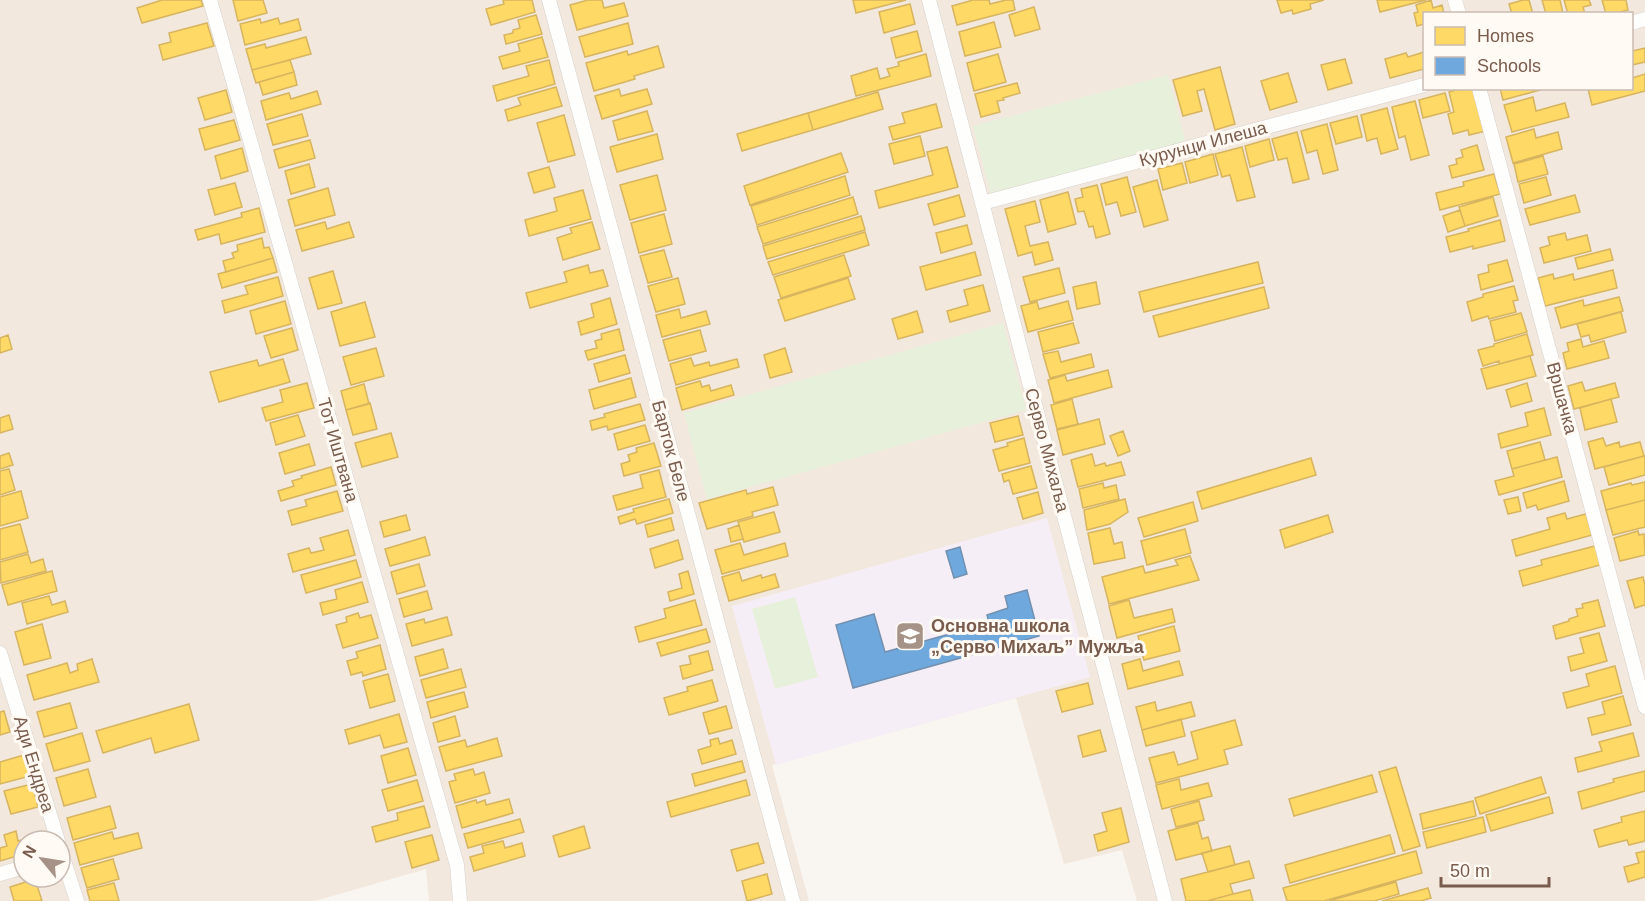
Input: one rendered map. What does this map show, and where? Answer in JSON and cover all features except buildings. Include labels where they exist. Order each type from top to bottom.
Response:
[{"type":"street","name":"Тот Иштвана","points":[[210,0],[456,865],[460,901]]},
{"type":"street","name":"Барток Беле","points":[[549,0],[793,901]]},
{"type":"street","name":"Серво Михаља","points":[[929,0],[1165,901]]},
{"type":"street","name":"Курунци Илеша","points":[[982,203],[1423,86]]},
{"type":"street","name":"Вршачка","points":[[1480,90],[1645,707]]},
{"type":"street","name":"Ади Ендреа","points":[[0,653],[54,829]]},
{"type":"street","points":[[72,886],[77,901]]},
{"type":"shaded area","points":[[0,0],[1645,0],[1645,901],[1137,901],[1122,850],[1064,864],[1016,698],[772,765],[809,901],[429,901],[426,869],[315,901],[0,901]]},
{"type":"shaded area","name":"Основна школа „Серво Михаљ” Мужља","points":[[1047,518],[1090,677],[776,765],[732,606]]},
{"type":"green space","points":[[1168,75],[1186,144],[991,195],[973,126]]},
{"type":"green space","points":[[1003,323],[1026,410],[707,499],[684,413]]},
{"type":"green space","points":[[795,597],[818,677],[775,689],[752,609]]},
{"type":"place","name":"Основна школа „Серво Михаљ” Мужља","points":[[910,636]]}]
